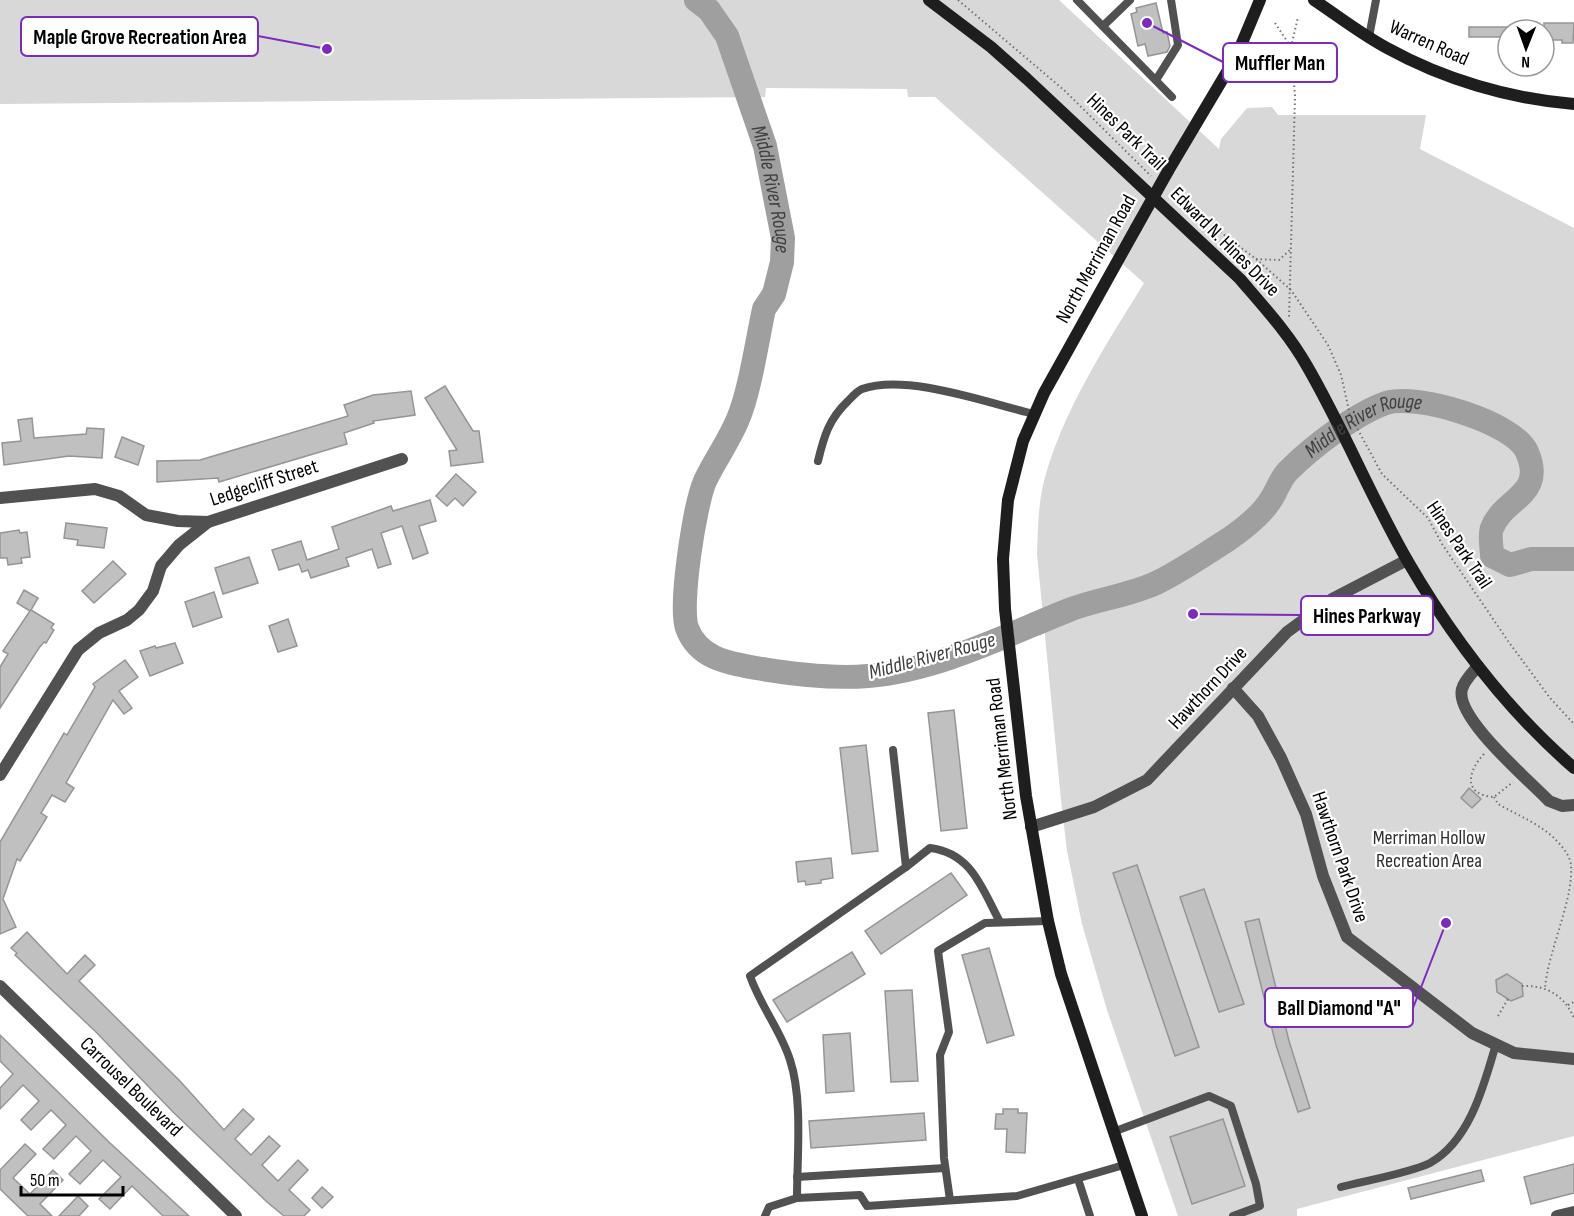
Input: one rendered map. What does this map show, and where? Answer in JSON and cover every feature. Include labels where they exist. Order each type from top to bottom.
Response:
[{"type":"main road","name":"Edward N. Hines Drive","points":[[929,0],[1020,73],[1240,279],[1306,365],[1407,560],[1478,666],[1513,708],[1574,768]]},
{"type":"main road","name":"North Merriman Road","points":[[1142,1216],[1061,974],[1048,921],[1031,827],[1005,609],[1003,559],[1008,500],[1023,441],[1034,414],[1168,171],[1237,55],[1260,0]]},
{"type":"main road","name":"Warren Road","points":[[1314,0],[1369,37],[1416,62],[1464,81],[1518,95],[1574,104]]},
{"type":"street","name":"Ledgecliff Street","points":[[0,498],[95,489],[119,496],[146,515],[178,521],[208,522],[402,459]]},
{"type":"street","points":[[0,775],[78,650],[99,633],[127,620],[139,610],[153,591],[161,566],[179,545],[208,522]]},
{"type":"street","name":"Hawthorn Drive","points":[[1031,827],[1094,807],[1147,780],[1190,738],[1233,688],[1287,632],[1332,599],[1407,560]]},
{"type":"street","points":[[1478,666],[1462,688],[1461,701],[1471,721],[1549,801],[1562,806],[1574,805]]},
{"type":"street","name":"Hawthorn Park Drive","points":[[1233,688],[1258,716],[1286,768],[1306,814],[1323,876],[1347,937],[1472,1033],[1514,1053],[1574,1059]]},
{"type":"street","name":"Carrousel Boulevard","points":[[0,986],[236,1216]]},
{"type":"street","points":[[1557,1216],[1574,1212]]},
{"type":"lane","points":[[1077,0],[1172,96]]},
{"type":"lane","points":[[1103,26],[1130,0]]},
{"type":"lane","points":[[1156,80],[1178,45],[1171,0]]},
{"type":"lane","points":[[1369,37],[1376,0]]},
{"type":"lane","points":[[818,461],[826,429],[836,412],[860,389],[886,386],[927,386],[1034,414]]},
{"type":"lane","points":[[892,750],[906,867]]},
{"type":"lane","points":[[797,1198],[796,1082],[790,1059],[760,1003],[750,976],[930,848],[947,850],[963,860],[973,871],[1000,922]]},
{"type":"lane","points":[[950,1200],[945,1168],[940,1055],[949,1032],[938,951],[985,923],[1048,921]]},
{"type":"lane","points":[[1341,1187],[1430,1163],[1455,1143],[1475,1106],[1496,1044]]},
{"type":"lane","points":[[1113,1132],[1209,1096],[1231,1106],[1256,1184],[1260,1206],[1236,1216]]},
{"type":"lane","points":[[765,1216],[770,1207],[797,1198],[860,1196],[867,1206],[1017,1196],[1124,1165]]},
{"type":"lane","points":[[797,1177],[945,1168]]},
{"type":"lane","points":[[1078,1179],[1090,1216]]},
{"type":"path","name":"Hines Park Trail","points":[[958,0],[1065,92],[1153,178]]},
{"type":"path","points":[[1286,336],[1291,290],[1295,96],[1290,47],[1298,17]]},
{"type":"path","points":[[1275,23],[1290,47]]},
{"type":"path","name":"Hines Park Trail","points":[[1169,193],[1256,259],[1291,290],[1328,345],[1341,375],[1350,415],[1382,474],[1428,518],[1442,544],[1508,642],[1550,698],[1574,724]]},
{"type":"path","points":[[1256,259],[1279,260],[1292,247]]},
{"type":"path","points":[[1484,754],[1471,771],[1471,784],[1485,796],[1494,797],[1502,794],[1514,781]]},
{"type":"path","points":[[1494,797],[1498,804],[1554,838],[1566,852],[1572,865],[1567,903],[1548,965],[1545,988]]},
{"type":"path","points":[[1522,986],[1545,988],[1568,1005],[1574,1018]]},
{"type":"path","points":[[1498,1016],[1508,999]]},
{"type":"path","points":[[1568,1005],[1574,1002]]},
{"type":"green space","name":"Merriman Hollow Recreation Area","points":[[0,0],[1059,0],[1219,149],[1221,139],[1247,108],[1272,107],[1278,115],[1426,115],[1420,149],[1574,228],[1574,1136],[1297,1209],[1297,1216],[1178,1216],[1107,1010],[1082,924],[1067,851],[1037,554],[1042,490],[1062,429],[1087,379],[1144,283],[935,97],[908,97],[907,89],[766,88],[765,97],[0,104]]},
{"type":"building","points":[[1156,3],[1163,33],[1167,32],[1170,46],[1167,52],[1148,56],[1145,44],[1138,46],[1131,14],[1137,12],[1136,8]]},
{"type":"building","points":[[1556,23],[1574,23],[1573,43],[1562,43],[1562,40],[1556,40]]},
{"type":"building","points":[[1469,27],[1496,27],[1496,37],[1469,37]]},
{"type":"building","points":[[445,386],[473,431],[479,431],[483,462],[451,466],[449,451],[457,450],[425,398]]},
{"type":"building","points":[[411,391],[415,415],[373,421],[374,423],[344,433],[347,444],[219,482],[218,478],[157,482],[157,461],[200,460],[348,416],[344,405],[373,395]]},
{"type":"building","points":[[32,418],[34,438],[86,434],[87,428],[104,429],[102,458],[69,456],[4,465],[2,443],[21,441],[18,420]]},
{"type":"building","points":[[122,437],[144,446],[138,465],[115,457]]},
{"type":"building","points":[[456,474],[476,492],[463,506],[455,498],[447,506],[436,496]]},
{"type":"building","points":[[430,500],[436,521],[419,526],[428,553],[413,559],[402,526],[381,533],[391,564],[378,568],[372,549],[346,558],[349,566],[311,578],[308,570],[302,572],[299,564],[279,570],[272,550],[301,541],[307,560],[339,549],[332,527],[391,506],[393,511]]},
{"type":"building","points":[[66,523],[107,528],[104,548],[77,545],[78,540],[64,538]]},
{"type":"building","points":[[19,530],[20,533],[27,532],[30,557],[21,558],[22,563],[8,565],[7,558],[0,558],[0,533]]},
{"type":"building","points":[[249,557],[258,583],[223,594],[215,568]]},
{"type":"building","points":[[113,561],[126,574],[94,603],[82,591]]},
{"type":"building","points":[[24,590],[38,598],[31,610],[54,624],[51,628],[54,630],[46,643],[44,642],[39,648],[0,708],[0,667],[8,654],[3,651],[30,611],[17,603]]},
{"type":"building","points":[[214,592],[222,617],[193,627],[185,602]]},
{"type":"building","points":[[288,619],[297,646],[278,652],[269,626]]},
{"type":"building","points":[[175,643],[183,663],[150,676],[140,651]]},
{"type":"building","points":[[125,660],[138,677],[119,691],[132,708],[124,714],[113,700],[66,783],[74,788],[65,802],[52,795],[41,813],[47,817],[20,861],[17,859],[3,899],[16,927],[0,934],[0,842],[64,733],[67,735],[95,687],[93,684]]},
{"type":"building","points":[[954,710],[967,828],[941,831],[928,713]]},
{"type":"building","points":[[866,745],[878,851],[852,854],[840,748]]},
{"type":"building","points":[[1469,788],[1481,799],[1472,808],[1461,798]]},
{"type":"building","points":[[831,858],[833,878],[821,880],[821,883],[806,885],[805,881],[798,882],[796,862]]},
{"type":"building","points":[[1137,865],[1199,1047],[1175,1056],[1113,873]]},
{"type":"building","points":[[951,873],[967,895],[881,954],[865,931]]},
{"type":"building","points":[[1204,889],[1244,1004],[1219,1012],[1180,897]]},
{"type":"building","points":[[1259,919],[1289,1041],[1310,1108],[1298,1112],[1276,1045],[1245,922]]},
{"type":"building","points":[[27,932],[67,974],[85,955],[95,965],[79,981],[180,1081],[224,1130],[243,1109],[254,1119],[235,1139],[251,1155],[269,1136],[280,1146],[262,1165],[278,1181],[298,1160],[308,1170],[289,1190],[310,1210],[304,1216],[284,1216],[267,1202],[15,955],[17,953],[11,948]]},
{"type":"building","points":[[989,948],[1014,1035],[987,1043],[962,955]]},
{"type":"building","points":[[852,952],[865,974],[787,1022],[773,1000]]},
{"type":"building","points":[[1507,974],[1522,984],[1523,996],[1511,1001],[1497,992],[1496,980]]},
{"type":"building","points":[[912,990],[918,1081],[891,1082],[885,991]]},
{"type":"building","points":[[850,1033],[854,1091],[826,1093],[823,1035]]},
{"type":"building","points":[[0,1035],[110,1143],[189,1216],[163,1216],[132,1186],[110,1209],[99,1199],[121,1177],[103,1160],[80,1184],[69,1174],[91,1151],[76,1136],[54,1159],[43,1149],[66,1125],[51,1110],[31,1130],[21,1120],[39,1101],[23,1085],[0,1109],[0,1088],[13,1074],[0,1061]]},
{"type":"building","points":[[1003,1109],[1018,1109],[1018,1113],[1027,1113],[1025,1153],[1006,1152],[1007,1129],[995,1129],[996,1114],[1003,1114]]},
{"type":"building","points":[[924,1113],[926,1140],[811,1148],[809,1121]]},
{"type":"building","points":[[1223,1119],[1245,1186],[1192,1204],[1170,1137]]},
{"type":"building","points":[[25,1144],[36,1154],[13,1178],[30,1194],[53,1170],[63,1180],[40,1204],[52,1216],[28,1216],[0,1189],[0,1170]]},
{"type":"building","points":[[1574,1164],[1574,1193],[1531,1204],[1524,1177]]},
{"type":"building","points":[[1481,1170],[1484,1181],[1411,1199],[1408,1188]]},
{"type":"building","points":[[322,1187],[333,1197],[322,1208],[312,1198]]},
{"type":"building","points":[[78,1196],[88,1206],[79,1216],[59,1216]]},
{"type":"waterway","name":"Middle River Rouge","points":[[696,0],[709,10],[727,36],[765,146],[783,238],[782,262],[774,294],[764,309],[742,408],[705,481],[697,510],[687,577],[685,616],[692,638],[706,653],[735,664],[797,674],[854,677],[894,673],[945,659],[1069,610],[1145,587],[1184,568],[1245,527],[1266,506],[1288,471],[1334,432],[1374,408],[1400,401],[1419,402],[1463,412],[1504,430],[1527,452],[1531,478],[1521,495],[1505,509],[1492,528],[1492,556],[1510,565],[1531,559],[1574,559]]},
{"type":"place","name":"Muffler Man","points":[[1147,23]]},
{"type":"place","name":"Maple Grove Recreation Area","points":[[327,49]]},
{"type":"place","name":"Hines Parkway","points":[[1193,614]]},
{"type":"place","name":"Ball Diamond \"A\"","points":[[1446,923]]}]
